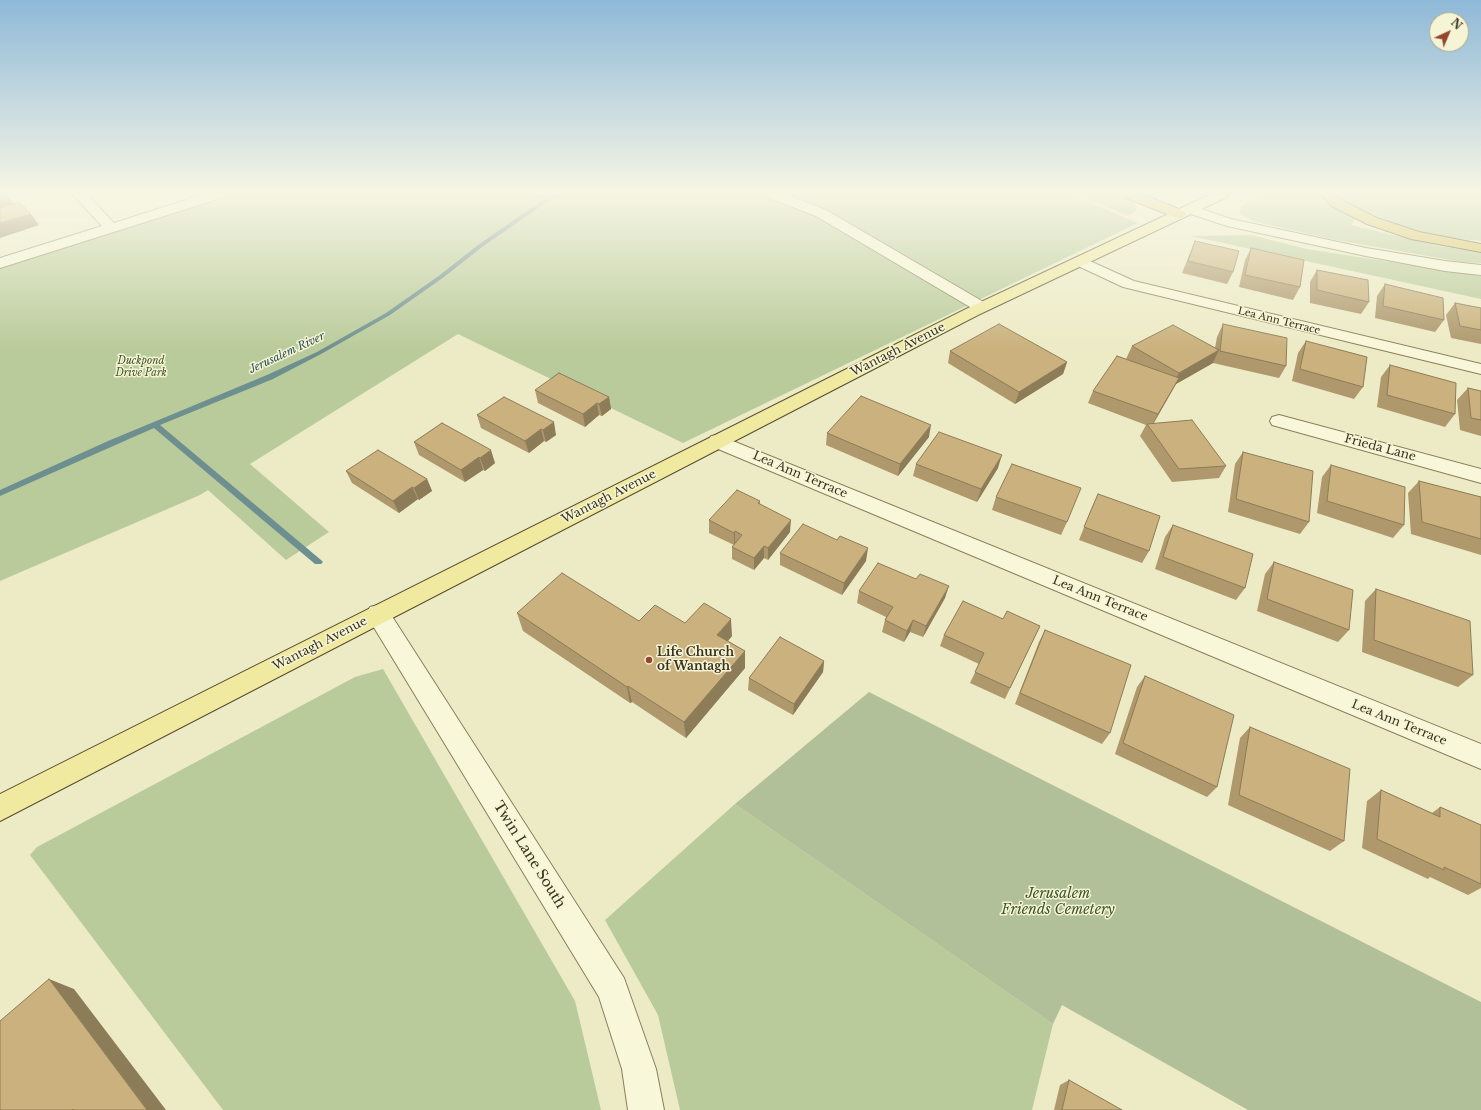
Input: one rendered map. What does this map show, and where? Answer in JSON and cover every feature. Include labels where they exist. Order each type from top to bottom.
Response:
[{"type":"highway","points":[[1469,246],[1481,248]]},
{"type":"main road","name":"Wantagh Avenue","points":[[0,808],[980,308],[1115,246]]},
{"type":"street","points":[[0,263],[53,246]]},
{"type":"street","points":[[877,246],[980,308]]},
{"type":"street","points":[[1337,246],[1445,266],[1481,270]]},
{"type":"street","name":"Lea Ann Terrace","points":[[1081,262],[1129,284],[1481,369]]},
{"type":"street","name":"Frieda Lane","points":[[1279,421],[1481,476]]},
{"type":"street","name":"Lea Ann Terrace","points":[[718,441],[1481,757]]},
{"type":"street","name":"Twin Lane South","points":[[378,614],[613,989],[639,1069],[646,1110]]},
{"type":"green space","name":"Duckpond Drive Park","points":[[58,246],[1091,246],[683,443],[458,334],[250,464],[329,532],[286,560],[208,490],[200,495],[0,581],[0,264]]},
{"type":"green space","points":[[1236,246],[1294,246],[1481,276],[1481,299]]},
{"type":"green space","points":[[1369,246],[1438,246],[1481,252],[1481,263],[1462,262]]},
{"type":"green space","points":[[383,669],[575,1001],[601,1110],[223,1110],[30,855],[37,847],[355,677]]},
{"type":"green space","name":"Jerusalem Friends Cemetery","points":[[869,692],[1481,1002],[1481,1110],[1248,1110],[1062,1005],[1053,1024],[735,804]]},
{"type":"green space","points":[[735,804],[1053,1024],[1032,1110],[680,1110],[658,1015],[605,920]]},
{"type":"building","points":[[1193,246],[1216,246],[1239,251],[1233,272],[1188,261]]},
{"type":"building","points":[[1251,248],[1304,260],[1300,287],[1245,275]]},
{"type":"building","points":[[1317,270],[1368,280],[1369,302],[1317,290]]},
{"type":"building","points":[[1385,284],[1443,298],[1444,320],[1383,306]]},
{"type":"building","points":[[1455,303],[1481,308],[1481,330],[1460,326]]},
{"type":"building","points":[[999,324],[1067,362],[1019,392],[950,351]]},
{"type":"building","points":[[1223,324],[1287,338],[1286,366],[1220,351]]},
{"type":"building","points":[[1173,325],[1219,350],[1179,373],[1132,346]]},
{"type":"building","points":[[1306,341],[1367,357],[1363,387],[1300,369]]},
{"type":"building","points":[[1117,356],[1179,378],[1158,414],[1093,391]]},
{"type":"building","points":[[1390,365],[1456,383],[1455,414],[1387,395]]},
{"type":"building","points":[[559,373],[609,397],[599,404],[597,403],[583,414],[535,390]]},
{"type":"building","points":[[1468,388],[1481,391],[1481,420],[1471,418]]},
{"type":"building","points":[[861,396],[931,425],[900,464],[827,433]]},
{"type":"building","points":[[504,397],[554,422],[543,430],[541,429],[525,441],[477,415]]},
{"type":"building","points":[[1192,420],[1226,466],[1179,469],[1147,424]]},
{"type":"building","points":[[442,423],[491,450],[461,470],[414,442]]},
{"type":"building","points":[[939,432],[1002,455],[981,489],[916,464]]},
{"type":"building","points":[[378,450],[427,479],[414,488],[412,487],[393,501],[346,471]]},
{"type":"building","points":[[1243,452],[1313,471],[1309,522],[1236,499]]},
{"type":"building","points":[[1012,464],[1081,488],[1067,522],[996,497]]},
{"type":"building","points":[[1331,465],[1405,487],[1404,525],[1327,501]]},
{"type":"building","points":[[1419,481],[1481,497],[1481,539],[1422,522]]},
{"type":"building","points":[[737,490],[760,501],[758,503],[791,520],[768,548],[764,546],[754,558],[732,547],[742,535],[735,531],[734,533],[709,520]]},
{"type":"building","points":[[1098,494],[1160,516],[1149,551],[1084,527]]},
{"type":"building","points":[[803,524],[837,540],[840,536],[868,548],[844,583],[780,553]]},
{"type":"building","points":[[1173,525],[1253,554],[1245,588],[1163,557]]},
{"type":"building","points":[[1274,562],[1353,590],[1349,630],[1267,599]]},
{"type":"building","points":[[878,563],[916,579],[920,574],[949,586],[926,626],[913,620],[907,631],[885,620],[893,607],[859,591]]},
{"type":"building","name":"Life Church of Wantagh","points":[[562,573],[639,621],[655,605],[685,623],[704,603],[731,619],[717,635],[745,651],[684,722],[628,686],[627,687],[517,613]]},
{"type":"building","points":[[1376,589],[1470,621],[1473,675],[1374,640]]},
{"type":"building","points":[[963,601],[1003,619],[1007,611],[1040,626],[1010,688],[975,672],[984,653],[944,635]]},
{"type":"building","points":[[1045,630],[1131,665],[1110,733],[1020,693]]},
{"type":"building","points":[[780,637],[824,661],[794,704],[749,678]]},
{"type":"building","points":[[1145,676],[1234,715],[1217,787],[1123,743]]},
{"type":"building","points":[[1250,727],[1350,769],[1344,841],[1239,795]]},
{"type":"building","points":[[1381,790],[1440,817],[1440,807],[1481,825],[1481,884],[1444,867],[1444,870],[1377,839]]},
{"type":"building","points":[[49,979],[147,1110],[0,1110],[0,1021]]},
{"type":"building","points":[[1069,1080],[1122,1110],[1062,1110]]},
{"type":"waterway","name":"Jerusalem River","points":[[0,493],[111,443],[270,377],[319,353],[388,314],[442,276],[480,246]]},
{"type":"waterway","points":[[155,425],[318,562]]},
{"type":"place","name":"Life Church of Wantagh","points":[[649,660]]}]
